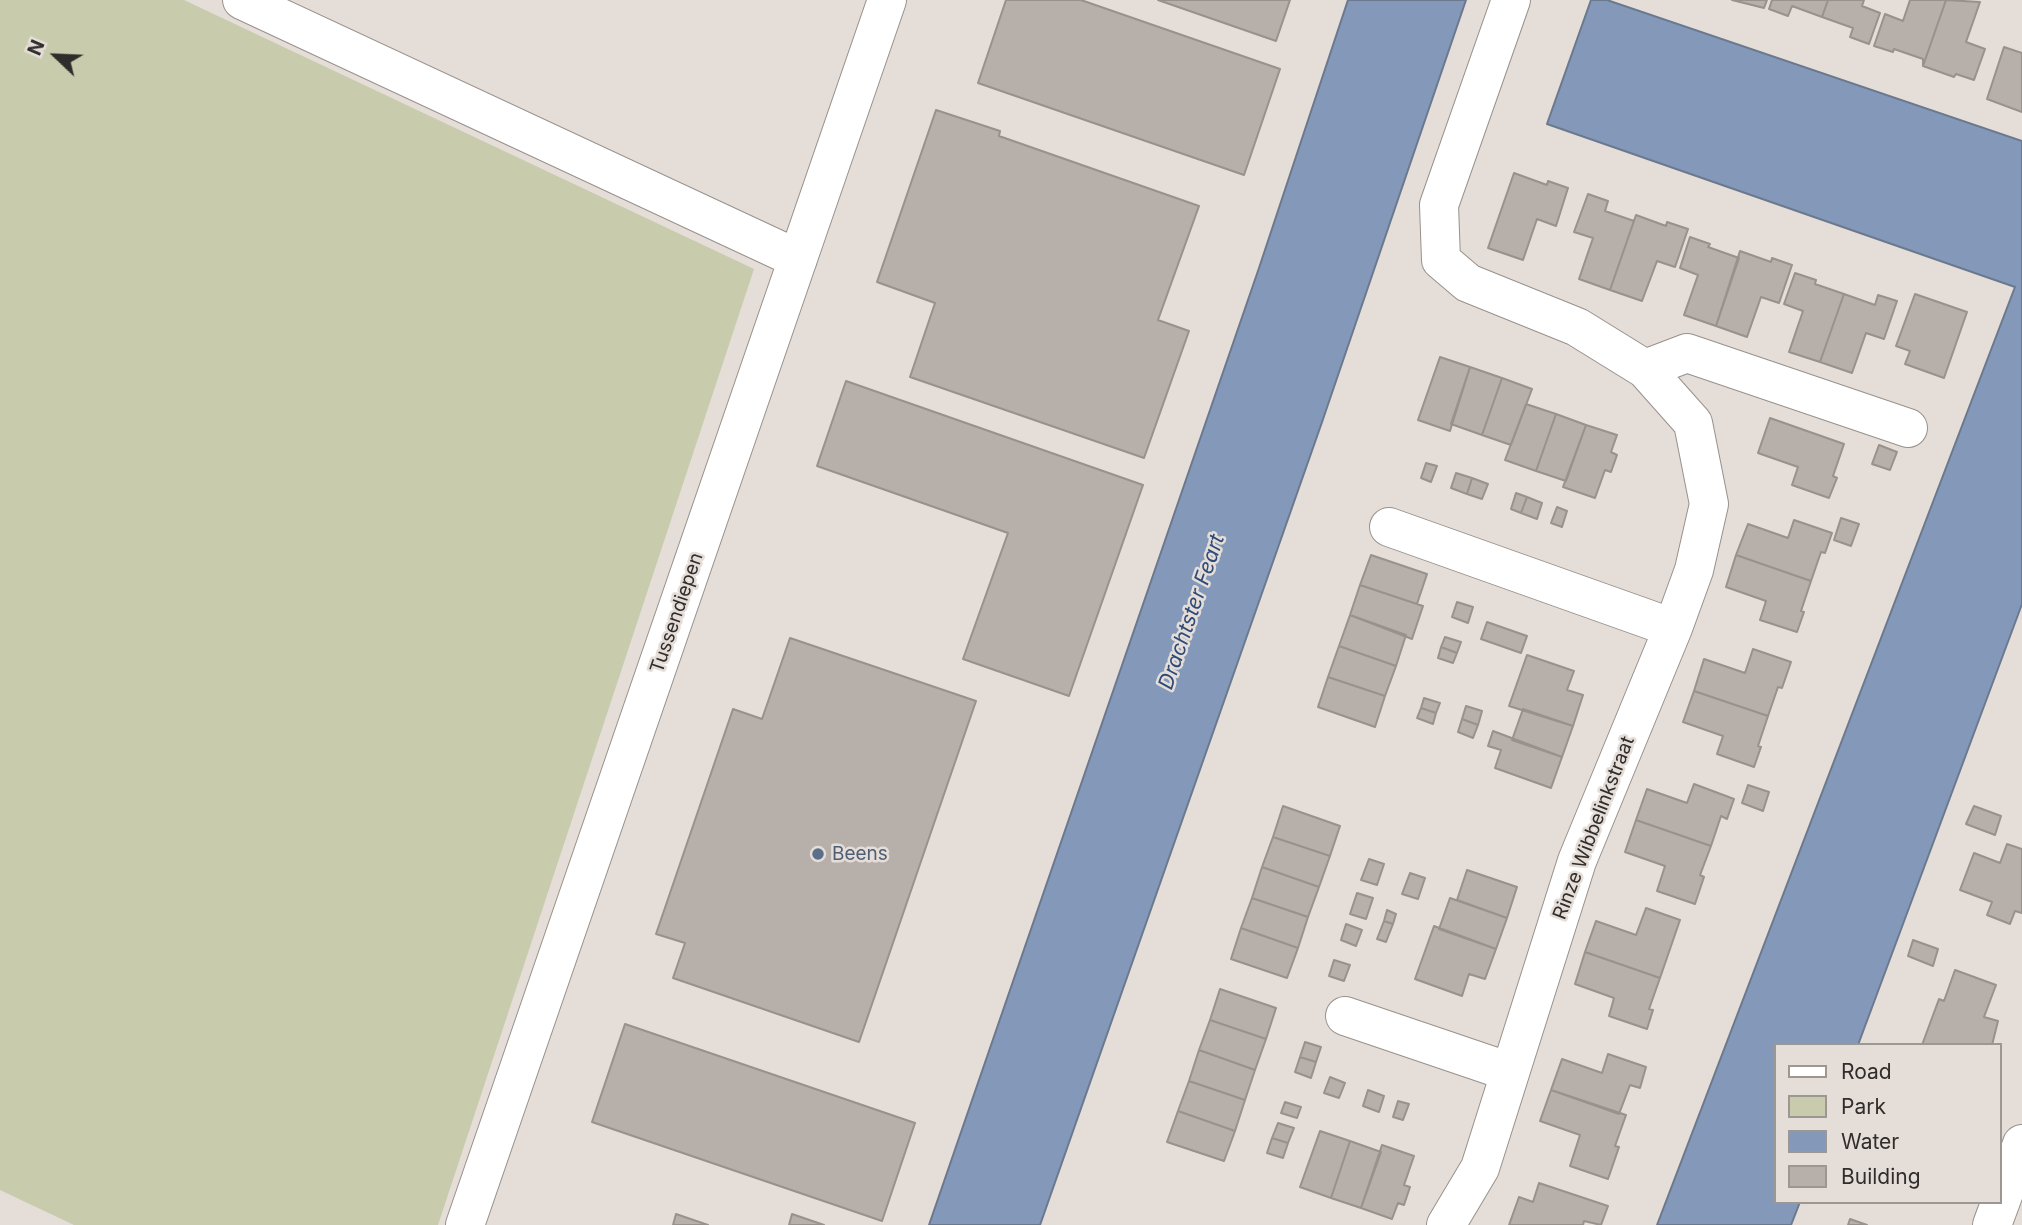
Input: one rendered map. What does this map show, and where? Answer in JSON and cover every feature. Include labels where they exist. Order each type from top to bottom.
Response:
[{"type":"street","points":[[242,0],[798,259]]},
{"type":"street","name":"Tussendiepen","points":[[465,1225],[887,0]]},
{"type":"street","name":"Rinze Wibbelinkstraat","points":[[1446,1225],[1480,1168],[1577,862],[1673,628],[1694,570],[1709,504],[1693,423],[1645,369],[1577,327],[1468,283],[1441,260],[1439,205],[1511,0]]},
{"type":"street","points":[[1645,369],[1687,354],[1908,428]]},
{"type":"street","points":[[1389,527],[1673,628]]},
{"type":"street","points":[[1345,1016],[1510,1072]]},
{"type":"street","points":[[2001,1201],[2022,1144]]},
{"type":"street","points":[[1992,1225],[2000,1204]]},
{"type":"green space","points":[[0,0],[184,0],[754,269],[438,1225],[74,1225],[0,1190]]},
{"type":"water","name":"Drachtster Feart","points":[[1348,0],[1466,0],[1321,425],[1040,1225],[929,1225],[1259,268]]},
{"type":"water","points":[[1591,0],[1607,0],[2022,141],[2022,604],[1859,1043],[1773,1043],[1773,1204],[1799,1204],[1791,1225],[1657,1225],[2015,287],[1547,124]]},
{"type":"building","points":[[1006,0],[1081,0],[1280,69],[1244,175],[978,83]]},
{"type":"building","points":[[1158,0],[1290,0],[1276,41]]},
{"type":"building","points":[[1732,0],[1767,0],[1764,8]]},
{"type":"building","points":[[1772,0],[1828,0],[1822,17],[1792,6],[1788,16],[1769,9]]},
{"type":"building","points":[[1828,0],[1864,0],[1862,6],[1880,13],[1869,44],[1850,37],[1853,28],[1822,17]]},
{"type":"building","points":[[1910,0],[1946,0],[1923,66],[1923,59],[1894,49],[1893,52],[1874,46],[1885,14],[1903,21]]},
{"type":"building","points":[[1946,0],[1980,2],[1966,42],[1985,49],[1974,80],[1956,74],[1954,77],[1923,66]]},
{"type":"building","points":[[2004,47],[2022,53],[2022,112],[1987,99]]},
{"type":"building","points":[[936,110],[1000,131],[999,136],[1199,206],[1158,320],[1189,331],[1144,458],[910,377],[935,303],[877,282]]},
{"type":"building","points":[[1514,173],[1547,185],[1548,181],[1568,188],[1556,226],[1537,219],[1523,260],[1488,248]]},
{"type":"building","points":[[1588,194],[1608,201],[1605,211],[1634,221],[1610,290],[1579,279],[1593,238],[1574,232]]},
{"type":"building","points":[[1636,215],[1666,226],[1667,222],[1688,229],[1675,267],[1657,261],[1642,301],[1610,290]]},
{"type":"building","points":[[1690,237],[1710,244],[1708,247],[1739,258],[1716,326],[1684,315],[1698,275],[1680,268]]},
{"type":"building","points":[[1740,251],[1771,262],[1772,258],[1792,265],[1779,303],[1761,297],[1747,337],[1716,326]]},
{"type":"building","points":[[1795,273],[1816,280],[1815,284],[1844,294],[1820,362],[1789,352],[1803,311],[1784,304]]},
{"type":"building","points":[[1844,294],[1875,305],[1878,295],[1897,301],[1884,339],[1866,333],[1852,373],[1820,362]]},
{"type":"building","points":[[1915,294],[1967,312],[1944,378],[1905,364],[1910,351],[1896,346]]},
{"type":"building","points":[[1440,357],[1470,367],[1450,431],[1418,420]]},
{"type":"building","points":[[1470,367],[1502,378],[1482,435],[1451,424]]},
{"type":"building","points":[[1502,378],[1532,389],[1511,445],[1482,435]]},
{"type":"building","points":[[846,381],[1143,485],[1069,696],[963,659],[1008,533],[817,466]]},
{"type":"building","points":[[1526,404],[1556,414],[1536,471],[1505,460]]},
{"type":"building","points":[[1556,414],[1586,425],[1566,481],[1536,471]]},
{"type":"building","points":[[1770,418],[1844,444],[1833,476],[1837,478],[1829,498],[1792,485],[1798,467],[1758,453]]},
{"type":"building","points":[[1586,425],[1617,435],[1611,452],[1617,455],[1611,472],[1605,470],[1595,498],[1563,487]]},
{"type":"building","points":[[1879,445],[1897,452],[1890,470],[1872,464]]},
{"type":"building","points":[[1426,463],[1437,466],[1431,482],[1421,478]]},
{"type":"building","points":[[1456,473],[1472,478],[1467,494],[1451,488]]},
{"type":"building","points":[[1472,478],[1488,484],[1482,499],[1467,494]]},
{"type":"building","points":[[1516,493],[1527,497],[1521,513],[1511,509]]},
{"type":"building","points":[[1527,497],[1542,503],[1537,519],[1521,513]]},
{"type":"building","points":[[1557,507],[1567,511],[1562,527],[1551,523]]},
{"type":"building","points":[[1841,518],[1859,524],[1851,546],[1834,540]]},
{"type":"building","points":[[1794,520],[1832,533],[1825,553],[1821,552],[1811,581],[1736,555],[1748,524],[1788,538]]},
{"type":"building","points":[[1371,555],[1427,574],[1417,604],[1360,585]]},
{"type":"building","points":[[1736,555],[1811,581],[1797,632],[1760,620],[1766,601],[1726,587]]},
{"type":"building","points":[[1360,585],[1423,606],[1412,639],[1350,615]]},
{"type":"building","points":[[1457,602],[1473,607],[1468,623],[1452,617]]},
{"type":"building","points":[[1350,615],[1406,635],[1396,666],[1339,646]]},
{"type":"building","points":[[1487,622],[1527,636],[1521,653],[1481,639]]},
{"type":"building","points":[[1445,637],[1461,642],[1457,653],[1441,647]]},
{"type":"building","points":[[790,638],[976,701],[859,1042],[673,978],[685,943],[656,934],[733,709],[762,719]]},
{"type":"building","points":[[1339,646],[1396,666],[1385,696],[1328,677]]},
{"type":"building","points":[[1441,647],[1457,653],[1453,663],[1438,658]]},
{"type":"building","points":[[1753,649],[1791,662],[1782,688],[1778,687],[1768,716],[1694,691],[1704,659],[1745,673]]},
{"type":"building","points":[[1527,655],[1574,671],[1567,690],[1583,695],[1573,726],[1509,706]]},
{"type":"building","points":[[1328,677],[1385,696],[1375,727],[1318,707]]},
{"type":"building","points":[[1694,691],[1768,716],[1754,767],[1717,754],[1723,736],[1683,722]]},
{"type":"building","points":[[1424,698],[1440,703],[1436,713],[1421,708]]},
{"type":"building","points":[[1466,706],[1482,711],[1478,725],[1462,719]]},
{"type":"building","points":[[1421,708],[1436,713],[1433,724],[1417,718]]},
{"type":"building","points":[[1523,709],[1573,726],[1562,757],[1512,740]]},
{"type":"building","points":[[1462,719],[1478,725],[1473,738],[1458,732]]},
{"type":"building","points":[[1493,731],[1562,757],[1551,788],[1495,768],[1501,750],[1488,746]]},
{"type":"building","points":[[1694,784],[1734,799],[1727,819],[1721,816],[1711,846],[1636,820],[1647,789],[1687,803]]},
{"type":"building","points":[[1748,785],[1769,792],[1763,811],[1742,803]]},
{"type":"building","points":[[1283,806],[1340,826],[1330,856],[1273,837]]},
{"type":"building","points":[[1974,806],[2001,816],[1995,835],[1966,824]]},
{"type":"building","points":[[1636,820],[1711,846],[1700,875],[1704,877],[1695,904],[1657,891],[1665,866],[1625,852]]},
{"type":"building","points":[[1273,837],[1330,856],[1319,887],[1262,867]]},
{"type":"building","points":[[2007,844],[2022,849],[2022,913],[2015,911],[2010,924],[1987,915],[1992,902],[1960,890],[1974,853],[2000,863]]},
{"type":"building","points":[[1369,859],[1384,864],[1377,885],[1361,880]]},
{"type":"building","points":[[1262,867],[1319,887],[1308,917],[1252,898]]},
{"type":"building","points":[[1467,870],[1517,887],[1507,918],[1457,900]]},
{"type":"building","points":[[1410,873],[1425,878],[1418,899],[1402,894]]},
{"type":"building","points":[[1357,893],[1373,898],[1366,919],[1350,914]]},
{"type":"building","points":[[1252,898],[1308,917],[1298,948],[1241,928]]},
{"type":"building","points":[[1450,898],[1507,918],[1496,949],[1439,929]]},
{"type":"building","points":[[1646,908],[1680,920],[1660,978],[1585,952],[1596,921],[1636,935]]},
{"type":"building","points":[[1387,910],[1396,914],[1393,924],[1384,921]]},
{"type":"building","points":[[1384,921],[1393,924],[1386,942],[1377,939]]},
{"type":"building","points":[[1346,924],[1362,930],[1356,946],[1341,940]]},
{"type":"building","points":[[1434,926],[1496,949],[1485,979],[1469,974],[1462,996],[1415,979]]},
{"type":"building","points":[[1241,928],[1298,948],[1287,978],[1231,959]]},
{"type":"building","points":[[1913,940],[1938,949],[1933,966],[1908,956]]},
{"type":"building","points":[[1585,952],[1660,978],[1649,1009],[1653,1010],[1647,1029],[1609,1016],[1614,998],[1575,984]]},
{"type":"building","points":[[1334,960],[1350,965],[1344,981],[1329,976]]},
{"type":"building","points":[[1955,970],[1996,985],[1984,1017],[1998,1021],[1992,1043],[1923,1043],[1939,999],[1944,1001]]},
{"type":"building","points":[[1220,989],[1276,1008],[1266,1039],[1210,1020]]},
{"type":"building","points":[[1210,1020],[1266,1039],[1255,1070],[1199,1050]]},
{"type":"building","points":[[625,1024],[915,1123],[882,1221],[592,1122]]},
{"type":"building","points":[[1305,1042],[1321,1047],[1316,1062],[1300,1057]]},
{"type":"building","points":[[1199,1050],[1255,1070],[1245,1100],[1189,1081]]},
{"type":"building","points":[[1608,1054],[1646,1067],[1640,1088],[1630,1085],[1619,1114],[1551,1090],[1562,1059],[1602,1073]]},
{"type":"building","points":[[1300,1057],[1316,1062],[1311,1078],[1295,1072]]},
{"type":"building","points":[[1330,1077],[1345,1083],[1339,1098],[1324,1093]]},
{"type":"building","points":[[1189,1081],[1245,1100],[1235,1131],[1178,1111]]},
{"type":"building","points":[[1368,1090],[1384,1096],[1379,1112],[1363,1106]]},
{"type":"building","points":[[1551,1090],[1626,1115],[1615,1146],[1619,1147],[1608,1179],[1570,1166],[1580,1135],[1540,1121]]},
{"type":"building","points":[[1398,1101],[1409,1104],[1403,1120],[1393,1117]]},
{"type":"building","points":[[1285,1102],[1301,1107],[1297,1118],[1281,1113]]},
{"type":"building","points":[[1178,1111],[1235,1131],[1224,1161],[1167,1142]]},
{"type":"building","points":[[1278,1123],[1294,1128],[1288,1143],[1272,1138]]},
{"type":"building","points":[[1320,1131],[1350,1141],[1331,1198],[1300,1187]]},
{"type":"building","points":[[1272,1138],[1288,1143],[1283,1158],[1267,1153]]},
{"type":"building","points":[[1350,1141],[1381,1152],[1361,1208],[1331,1198]]},
{"type":"building","points":[[1382,1145],[1414,1156],[1404,1185],[1410,1187],[1404,1205],[1398,1203],[1392,1219],[1361,1208]]},
{"type":"building","points":[[1539,1183],[1608,1206],[1601,1225],[1584,1221],[1583,1225],[1509,1225],[1519,1197],[1533,1202]]},
{"type":"building","points":[[676,1214],[708,1225],[673,1225]]},
{"type":"building","points":[[792,1214],[824,1225],[789,1225]]},
{"type":"building","points":[[1850,1219],[1867,1225],[1848,1225]]},
{"type":"place","name":"Beens","points":[[818,854]]}]
